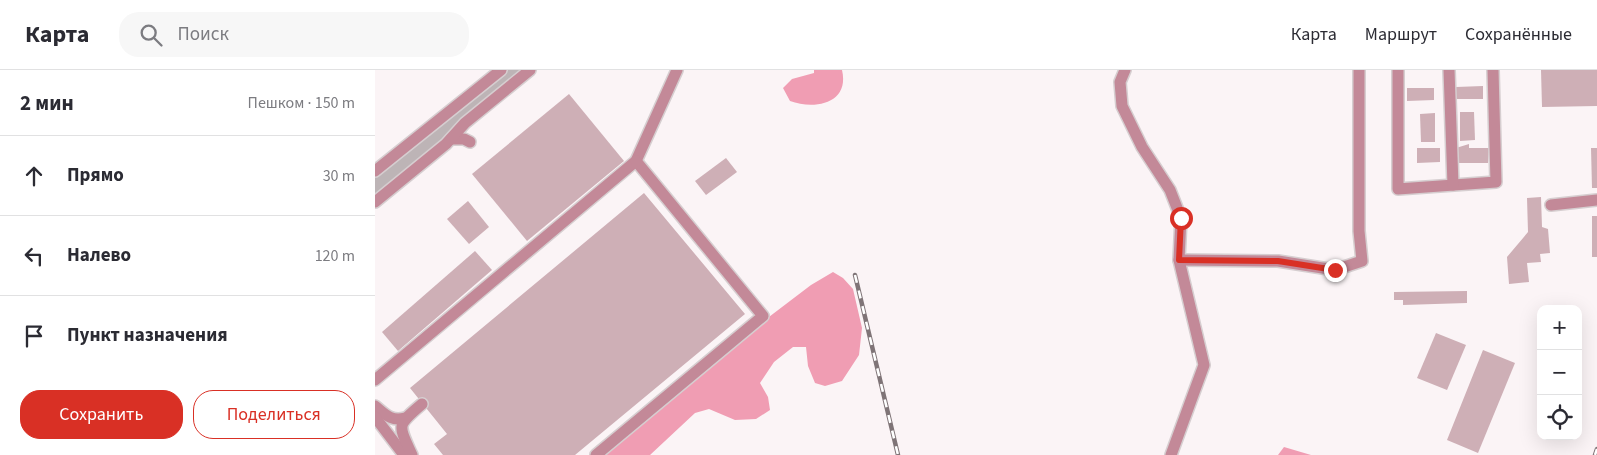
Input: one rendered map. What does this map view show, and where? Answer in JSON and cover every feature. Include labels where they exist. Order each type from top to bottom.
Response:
[{"type":"street","points":[[375,171],[501,70]]},
{"type":"street","points":[[375,202],[451,139],[465,123],[530,70]]},
{"type":"street","points":[[375,380],[635,161],[677,70]]},
{"type":"street","points":[[1125,70],[1120,82],[1122,106],[1142,148],[1170,190],[1181,218],[1179,260],[1204,366],[1171,455]]},
{"type":"street","points":[[1179,260],[1278,261],[1335,270],[1362,260],[1359,232],[1359,70]]},
{"type":"street","points":[[1398,70],[1398,188],[1496,182],[1493,70]]},
{"type":"street","points":[[1449,70],[1453,185]]},
{"type":"street","points":[[451,139],[464,139],[469,142]]},
{"type":"street","points":[[596,455],[763,316],[635,161]]},
{"type":"street","points":[[1551,205],[1597,200]]},
{"type":"street","points":[[412,455],[401,430],[401,424],[405,418],[422,404]]},
{"type":"street","points":[[375,406],[392,419],[405,418]]},
{"type":"street","points":[[375,417],[404,455]]},
{"type":"shaded area","points":[[814,70],[842,70],[843,81],[841,90],[828,102],[819,104],[799,104],[790,101],[783,88],[792,79],[814,73]]},
{"type":"shaded area","points":[[833,272],[843,278],[853,289],[862,328],[859,355],[842,381],[825,386],[815,383],[808,366],[806,347],[793,347],[774,362],[760,383],[768,397],[770,410],[756,419],[735,420],[709,409],[695,413],[650,455],[602,455],[749,332],[811,285]]},
{"type":"shaded area","points":[[1284,447],[1311,455],[1278,455]]},
{"type":"building","points":[[1541,70],[1597,70],[1597,106],[1542,107]]},
{"type":"building","points":[[1483,86],[1483,99],[1456,99],[1456,87]]},
{"type":"building","points":[[1407,88],[1434,88],[1434,100],[1407,101]]},
{"type":"building","points":[[569,94],[624,161],[527,241],[472,174]]},
{"type":"building","points":[[1460,112],[1474,112],[1475,140],[1460,141]]},
{"type":"building","points":[[1435,113],[1435,142],[1421,142],[1420,114]]},
{"type":"building","points":[[1469,144],[1469,148],[1489,148],[1488,163],[1458,163],[1456,148]]},
{"type":"building","points":[[1417,148],[1440,148],[1440,162],[1417,163]]},
{"type":"building","points":[[1591,148],[1597,148],[1597,188],[1592,188]]},
{"type":"building","points":[[726,158],[737,172],[706,195],[695,181]]},
{"type":"building","points":[[644,193],[745,314],[575,455],[443,455],[434,444],[447,434],[410,388]]},
{"type":"building","points":[[1541,197],[1542,227],[1548,229],[1550,253],[1540,254],[1541,262],[1527,263],[1529,282],[1509,284],[1507,257],[1528,232],[1527,198]]},
{"type":"building","points":[[468,201],[489,227],[469,244],[447,219]]},
{"type":"building","points":[[1592,216],[1597,216],[1597,257],[1592,257]]},
{"type":"building","points":[[475,251],[492,270],[398,351],[382,332]]},
{"type":"building","points":[[1467,291],[1467,303],[1403,305],[1403,300],[1394,300],[1394,292]]},
{"type":"building","points":[[1436,333],[1466,345],[1447,390],[1417,378]]},
{"type":"building","points":[[1483,350],[1515,363],[1478,453],[1447,440]]},
{"type":"taxiway","points":[[375,188],[519,70]]},
{"type":"railway","points":[[855,275],[898,455]]},
{"type":"railway","points":[[1595,455],[1597,449]]},
{"type":"route","points":[[1181,218],[1179,260],[1278,261],[1335,270]]}]
